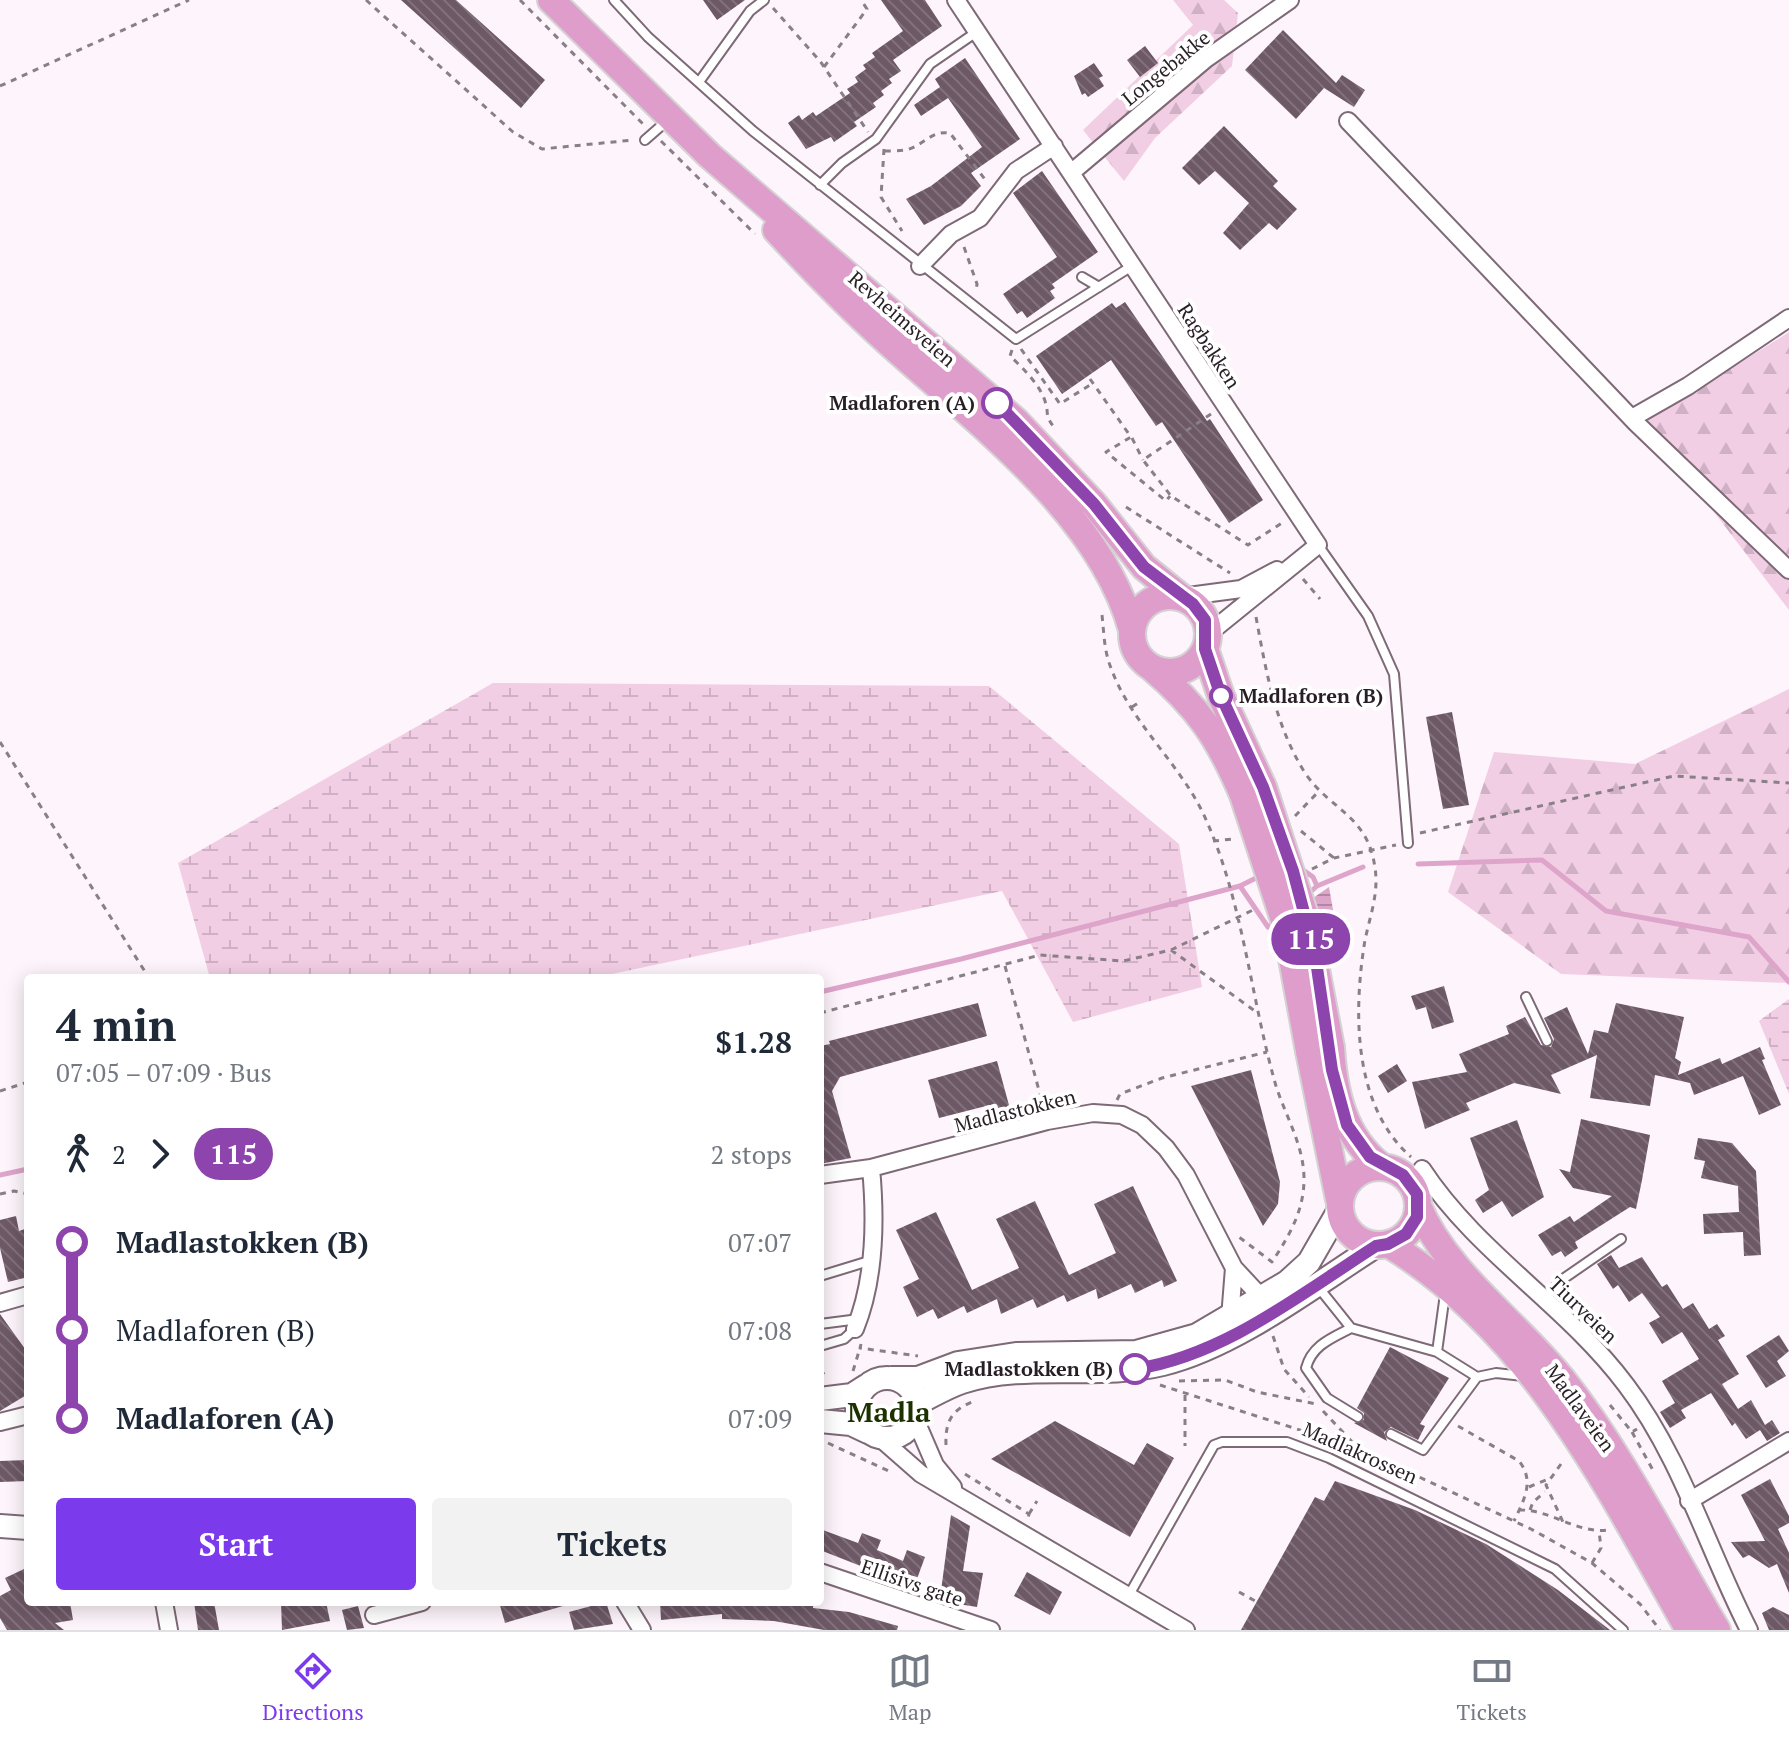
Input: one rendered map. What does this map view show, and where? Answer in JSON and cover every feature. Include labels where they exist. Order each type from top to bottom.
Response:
[{"type":"main road","name":"Revheimsveien","points":[[551,0],[662,126],[710,156],[1016,421],[1094,504],[1144,567],[1181,597]]},
{"type":"main road","name":"Revheimsveien","points":[[710,156],[815,271],[996,440],[1051,497],[1115,579],[1132,630]]},
{"type":"main road","points":[[824,1421],[851,1424],[874,1435],[901,1436],[917,1412],[962,1382],[988,1376],[1131,1369],[1185,1358],[1248,1326],[1382,1245],[1406,1234],[1417,1217],[1418,1206],[1411,1183],[1403,1175],[1381,1166],[1364,1150],[1347,1125],[1320,1050],[1253,791],[1206,642],[1203,614],[1181,597],[1159,597],[1149,602],[1134,619],[1134,647],[1151,667],[1182,693],[1207,723],[1253,791]]},
{"type":"main road","points":[[1151,667],[1164,671],[1185,669],[1206,642]]},
{"type":"main road","points":[[1320,1050],[1342,1221],[1356,1238],[1382,1245]]},
{"type":"main road","points":[[859,1380],[918,1378],[958,1363],[1016,1354],[1136,1352],[1197,1335],[1287,1282],[1309,1262],[1350,1179],[1370,1167],[1381,1166]]},
{"type":"main road","name":"Madlaveien","points":[[1418,1206],[1437,1245],[1527,1338],[1589,1415],[1717,1630]]},
{"type":"main road","name":"Madlaveien","points":[[1382,1245],[1446,1285],[1533,1377],[1589,1452],[1689,1630]]},
{"type":"main road","points":[[892,1378],[908,1385],[917,1412]]},
{"type":"main road","points":[[859,1380],[857,1407],[861,1424],[874,1435]]},
{"type":"main road","points":[[824,1398],[852,1395],[859,1380]]},
{"type":"main road","points":[[0,1526],[24,1528]]},
{"type":"street","name":"Ragbakken","points":[[956,0],[1318,545]]},
{"type":"street","name":"Longebakke","points":[[1072,172],[1206,59],[1290,0]]},
{"type":"street","points":[[1348,121],[1632,418],[1789,570]]},
{"type":"street","points":[[925,259],[980,218],[1016,171],[1054,146]]},
{"type":"street","points":[[1632,418],[1688,386],[1789,318]]},
{"type":"street","points":[[1181,597],[1241,589],[1318,545]]},
{"type":"street","points":[[1206,642],[1296,560]]},
{"type":"street","name":"Madlastokken","points":[[824,1174],[871,1168],[1047,1121],[1093,1113],[1111,1114],[1142,1125],[1166,1148],[1186,1175],[1234,1268],[1261,1297]]},
{"type":"street","points":[[858,1324],[875,1217],[871,1168]]},
{"type":"street","name":"Tiurveien","points":[[1422,1169],[1460,1220],[1606,1360],[1651,1422],[1749,1630]]},
{"type":"street","points":[[1230,1318],[1234,1268]]},
{"type":"street","points":[[0,1303],[24,1296]]},
{"type":"street","points":[[917,1412],[935,1465],[959,1495]]},
{"type":"street","points":[[0,1422],[24,1416]]},
{"type":"street","points":[[874,1435],[921,1474],[1186,1630]]},
{"type":"street","points":[[1689,1501],[1789,1441]]},
{"type":"street","name":"Ellisivs gate","points":[[824,1573],[991,1630]]},
{"type":"street","points":[[165,1606],[169,1630]]},
{"type":"street","points":[[374,1615],[407,1606]]},
{"type":"street","points":[[627,1606],[642,1630]]},
{"type":"lane","points":[[614,0],[699,82],[820,185],[925,259],[1016,339],[1132,266]]},
{"type":"lane","points":[[699,82],[750,11],[765,0]]},
{"type":"lane","points":[[820,185],[842,163],[876,139],[930,64],[978,31]]},
{"type":"lane","points":[[645,140],[662,126]]},
{"type":"lane","points":[[1082,277],[1099,287]]},
{"type":"lane","points":[[1318,545],[1368,616],[1390,662],[1408,838]]},
{"type":"lane","points":[[1526,997],[1547,1041]]},
{"type":"lane","points":[[1544,1299],[1563,1279],[1621,1239]]},
{"type":"lane","points":[[824,1275],[869,1261]]},
{"type":"lane","points":[[1316,1284],[1351,1328],[1437,1352],[1477,1377]]},
{"type":"lane","points":[[1437,1352],[1446,1285]]},
{"type":"lane","points":[[824,1324],[858,1324]]},
{"type":"lane","points":[[824,1345],[844,1339],[858,1324]]},
{"type":"lane","points":[[1351,1328],[1322,1344],[1310,1355],[1306,1368],[1327,1398],[1358,1417]]},
{"type":"lane","points":[[1391,1434],[1423,1450],[1477,1377],[1496,1373],[1533,1377]]},
{"type":"lane","name":"Madlakrossen","points":[[1129,1595],[1209,1450],[1222,1442],[1287,1442],[1329,1458],[1555,1569],[1623,1630]]},
{"type":"path","points":[[0,86],[189,0]]},
{"type":"path","points":[[366,0],[513,132],[542,149],[645,140]]},
{"type":"path","points":[[520,0],[662,126],[755,235]]},
{"type":"path","points":[[765,0],[824,67],[885,151],[881,197],[903,234],[925,259]]},
{"type":"path","points":[[824,67],[867,9],[861,0]]},
{"type":"path","points":[[885,151],[906,150],[928,136],[950,133],[995,195]]},
{"type":"path","points":[[963,250],[977,284],[972,302]]},
{"type":"path","points":[[1016,339],[1060,404],[1092,381],[1143,460],[1171,496],[1248,545],[1291,517]]},
{"type":"path","points":[[1016,339],[1010,356],[1046,402],[1045,415],[1064,439]]},
{"type":"path","points":[[1143,460],[1224,405]]},
{"type":"path","points":[[1131,437],[1106,452],[1151,493],[1166,501],[1171,496]]},
{"type":"path","points":[[1120,501],[1215,561],[1235,580]]},
{"type":"path","points":[[1305,577],[1302,580],[1320,599]]},
{"type":"path","points":[[1100,603],[1111,668],[1132,707],[1196,802],[1226,883],[1268,1052],[1283,1108],[1297,1141],[1304,1177],[1300,1212],[1272,1262],[1218,1220],[1208,1219]]},
{"type":"path","points":[[1252,609],[1269,687],[1295,754],[1320,790],[1350,814],[1365,833],[1372,850],[1375,902],[1365,941],[1361,983],[1364,1068],[1370,1099],[1386,1130],[1394,1143],[1422,1169]]},
{"type":"path","points":[[1132,707],[1141,701]]},
{"type":"path","points":[[0,742],[146,974]]},
{"type":"path","points":[[1319,865],[1408,838],[1674,776],[1789,783]]},
{"type":"path","points":[[1299,829],[1334,858]]},
{"type":"path","points":[[824,1012],[973,970],[1005,966],[1040,955],[1123,961],[1171,950],[1262,905]]},
{"type":"path","points":[[1171,950],[1260,1015]]},
{"type":"path","points":[[1005,966],[1047,1121]]},
{"type":"path","points":[[1111,1114],[1120,1094],[1162,1078],[1268,1052]]},
{"type":"path","points":[[0,1091],[24,1083]]},
{"type":"path","points":[[0,1194],[14,1191],[24,1193]]},
{"type":"path","points":[[858,1324],[859,1380]]},
{"type":"path","points":[[860,1348],[875,1353],[905,1352],[929,1363]]},
{"type":"path","points":[[1154,1383],[1212,1379],[1316,1404],[1327,1398]]},
{"type":"path","points":[[1185,1446],[1185,1395],[1359,1449],[1514,1521],[1592,1563],[1640,1604],[1660,1630]]},
{"type":"path","points":[[947,1456],[945,1432],[950,1416],[957,1407],[978,1400]]},
{"type":"path","points":[[1608,1402],[1632,1432],[1651,1422]]},
{"type":"path","points":[[1445,1420],[1519,1461],[1527,1473],[1529,1487],[1514,1521]]},
{"type":"path","points":[[824,1443],[863,1456],[897,1475]]},
{"type":"path","points":[[1529,1487],[1546,1480],[1561,1464]]},
{"type":"path","points":[[958,1466],[968,1476],[1029,1514]]},
{"type":"path","points":[[1546,1480],[1546,1492],[1563,1522]]},
{"type":"path","points":[[1530,1510],[1533,1502],[1546,1492]]},
{"type":"path","points":[[1028,1525],[1029,1514],[1037,1501]]},
{"type":"path","points":[[1519,1510],[1530,1510],[1599,1531],[1611,1530]]},
{"type":"path","points":[[1592,1563],[1601,1548],[1599,1531]]},
{"type":"path","points":[[1239,1592],[1257,1602]]},
{"type":"green space","points":[[1173,0],[1224,0],[1238,13],[1232,66],[1155,138],[1124,181],[1083,130],[1193,25]]},
{"type":"green space","points":[[1789,332],[1789,610],[1645,422]]},
{"type":"green space","points":[[493,683],[989,686],[1179,844],[1202,987],[1073,1022],[1002,891],[612,974],[209,974],[178,863]]},
{"type":"green space","points":[[1789,689],[1789,983],[1561,974],[1448,892],[1494,752],[1635,764]]},
{"type":"green space","points":[[1789,999],[1789,1094],[1759,1021]]},
{"type":"shaded area","points":[[1329,887],[1336,927],[1317,954],[1283,919]]},
{"type":"building","points":[[401,0],[456,0],[545,80],[521,108]]},
{"type":"building","points":[[703,0],[745,0],[717,20]]},
{"type":"building","points":[[881,0],[925,0],[942,26],[893,60],[901,71],[889,79],[892,83],[881,91],[884,95],[873,103],[876,107],[854,122],[857,126],[834,142],[831,137],[806,149],[788,123],[799,115],[802,120],[813,112],[816,116],[850,93],[847,89],[858,82],[855,77],[866,69],[863,65],[875,57],[872,53],[903,31]]},
{"type":"building","points":[[1283,30],[1336,83],[1342,75],[1365,90],[1354,107],[1324,88],[1296,119],[1245,70]]},
{"type":"building","points":[[1145,46],[1158,63],[1140,77],[1127,60]]},
{"type":"building","points":[[965,58],[1020,139],[971,173],[981,186],[961,206],[924,225],[906,199],[931,186],[982,147],[948,98],[921,116],[914,105],[940,87],[935,79]]},
{"type":"building","points":[[1094,63],[1103,76],[1099,78],[1104,86],[1088,97],[1085,93],[1082,95],[1074,76]]},
{"type":"building","points":[[1224,126],[1278,181],[1273,186],[1297,209],[1277,230],[1269,223],[1240,250],[1223,233],[1249,203],[1215,171],[1199,185],[1182,168]]},
{"type":"building","points":[[1042,171],[1098,252],[1052,284],[1055,288],[1050,291],[1055,298],[1027,318],[1022,311],[1017,314],[1003,294],[1057,257],[1013,193]]},
{"type":"building","points":[[1125,302],[1207,421],[1210,419],[1263,500],[1229,523],[1162,422],[1156,426],[1111,360],[1062,394],[1036,356],[1112,303],[1116,308]]},
{"type":"building","points":[[1452,712],[1469,805],[1443,809],[1426,717]]},
{"type":"building","points":[[1444,986],[1454,1022],[1432,1029],[1426,1007],[1416,1010],[1411,996]]},
{"type":"building","points":[[978,1003],[987,1036],[840,1077],[832,1091],[851,1158],[824,1163],[824,1045],[830,1044],[829,1041]]},
{"type":"building","points":[[1616,1003],[1684,1017],[1675,1058],[1681,1062],[1678,1075],[1720,1058],[1722,1064],[1760,1047],[1765,1059],[1762,1060],[1781,1105],[1759,1115],[1743,1076],[1694,1095],[1690,1083],[1655,1075],[1650,1106],[1590,1098],[1597,1055],[1551,1075],[1561,1094],[1514,1083],[1466,1103],[1470,1110],[1425,1129],[1412,1082],[1467,1072],[1459,1054],[1509,1034],[1506,1026],[1525,1017],[1541,1045],[1551,1047],[1554,1039],[1544,1018],[1567,1007],[1588,1054],[1594,1030],[1608,1033]]},
{"type":"building","points":[[997,1061],[1010,1109],[992,1114],[990,1105],[939,1118],[928,1080]]},
{"type":"building","points":[[1397,1064],[1407,1081],[1388,1093],[1378,1076]]},
{"type":"building","points":[[1251,1070],[1280,1182],[1278,1204],[1263,1226],[1191,1086]]},
{"type":"building","points":[[1581,1119],[1650,1135],[1636,1209],[1630,1207],[1575,1242],[1578,1248],[1565,1257],[1561,1251],[1552,1256],[1538,1235],[1570,1216],[1574,1222],[1612,1196],[1573,1188],[1559,1169],[1570,1172]]},
{"type":"building","points":[[1517,1120],[1544,1197],[1512,1217],[1502,1201],[1483,1213],[1475,1200],[1489,1190],[1470,1138]]},
{"type":"building","points":[[1698,1138],[1732,1143],[1756,1171],[1761,1255],[1744,1256],[1743,1232],[1704,1234],[1703,1214],[1739,1212],[1738,1186],[1701,1178],[1705,1161],[1694,1159]]},
{"type":"building","points":[[1133,1186],[1177,1281],[1164,1287],[1162,1280],[1135,1293],[1131,1284],[1098,1299],[1096,1289],[1067,1302],[1064,1295],[1037,1308],[1033,1299],[1001,1314],[997,1299],[967,1313],[964,1306],[938,1319],[933,1309],[917,1317],[903,1287],[919,1279],[896,1230],[936,1212],[972,1290],[1019,1268],[996,1219],[1035,1201],[1069,1275],[1116,1253],[1094,1204]]},
{"type":"building","points":[[16,1216],[19,1231],[24,1229],[24,1278],[8,1282],[0,1248],[0,1220]]},
{"type":"building","points":[[1611,1255],[1619,1268],[1642,1257],[1662,1287],[1667,1284],[1683,1309],[1693,1303],[1709,1329],[1717,1324],[1725,1336],[1718,1340],[1739,1374],[1722,1384],[1738,1409],[1751,1400],[1765,1425],[1772,1420],[1780,1433],[1767,1441],[1760,1430],[1746,1439],[1735,1423],[1732,1426],[1711,1393],[1681,1410],[1686,1418],[1670,1428],[1660,1412],[1675,1403],[1662,1381],[1699,1359],[1682,1332],[1662,1344],[1649,1323],[1660,1317],[1642,1293],[1629,1302],[1618,1285],[1613,1289],[1597,1264]]},
{"type":"building","points":[[0,1314],[24,1347],[24,1396],[0,1411]]},
{"type":"building","points":[[1779,1335],[1789,1351],[1777,1361],[1786,1376],[1766,1388],[1746,1356]]},
{"type":"building","points":[[1390,1347],[1449,1378],[1420,1424],[1425,1426],[1418,1440],[1391,1427],[1384,1432],[1387,1441],[1354,1423],[1364,1420],[1364,1413],[1357,1408]]},
{"type":"building","points":[[1055,1421],[1134,1465],[1147,1443],[1174,1458],[1130,1537],[991,1459]]},
{"type":"building","points":[[24,1460],[24,1481],[0,1482],[0,1461]]},
{"type":"building","points":[[1770,1479],[1789,1516],[1789,1523],[1778,1529],[1789,1553],[1789,1593],[1777,1564],[1769,1568],[1749,1555],[1743,1558],[1731,1542],[1765,1541],[1741,1495]]},
{"type":"building","points":[[1335,1481],[1415,1510],[1486,1544],[1558,1590],[1610,1630],[1241,1630],[1315,1497],[1324,1501]]},
{"type":"building","points":[[951,1515],[970,1526],[963,1571],[983,1573],[977,1607],[958,1604],[959,1598],[941,1591]]},
{"type":"building","points":[[824,1530],[858,1543],[862,1533],[881,1540],[877,1550],[903,1561],[907,1550],[925,1557],[914,1587],[824,1552]]},
{"type":"building","points":[[24,1569],[24,1606],[71,1606],[73,1620],[55,1623],[64,1630],[7,1630],[0,1618],[0,1596],[11,1590],[5,1578]]},
{"type":"building","points":[[1027,1572],[1062,1592],[1050,1615],[1014,1596]]},
{"type":"building","points":[[195,1606],[215,1606],[219,1630],[198,1630]]},
{"type":"building","points":[[281,1606],[327,1606],[330,1621],[282,1630]]},
{"type":"building","points":[[358,1606],[364,1628],[347,1630],[342,1610]]},
{"type":"building","points":[[500,1606],[563,1606],[505,1623]]},
{"type":"building","points":[[591,1606],[607,1606],[613,1624],[574,1630],[569,1612]]},
{"type":"building","points":[[660,1606],[813,1606],[849,1612],[898,1626],[897,1630],[824,1630],[774,1621],[722,1619],[722,1614],[661,1620]]},
{"type":"building","points":[[1773,1607],[1789,1615],[1789,1630],[1769,1630],[1762,1613]]},
{"type":"waterway","points":[[1418,864],[1542,860],[1606,911],[1749,937],[1789,982]]},
{"type":"waterway","points":[[1299,867],[1313,877],[1317,886]]},
{"type":"waterway","points":[[1307,895],[1317,886],[1363,867]]},
{"type":"waterway","points":[[824,991],[961,959],[1240,886],[1260,876]]},
{"type":"waterway","points":[[1240,886],[1268,927],[1275,922]]},
{"type":"waterway","points":[[0,1175],[24,1170]]},
{"type":"bus line","name":"115","points":[[997,403],[1043,447],[1144,567],[1203,614],[1208,634],[1205,649],[1221,696],[1263,787],[1293,871],[1315,954],[1338,1101],[1358,1143],[1381,1166],[1403,1175],[1417,1194],[1417,1217],[1413,1226],[1398,1241],[1376,1246],[1202,1351],[1160,1365],[1135,1369]]},
{"type":"place","name":"Madlaforen (A)","points":[[997,403]]},
{"type":"place","name":"Madlaforen (B)","points":[[1221,696]]},
{"type":"place","name":"Madlastokken (B)","points":[[1135,1369]]},
{"type":"district","name":"Madla","points":[[889,1412]]}]
